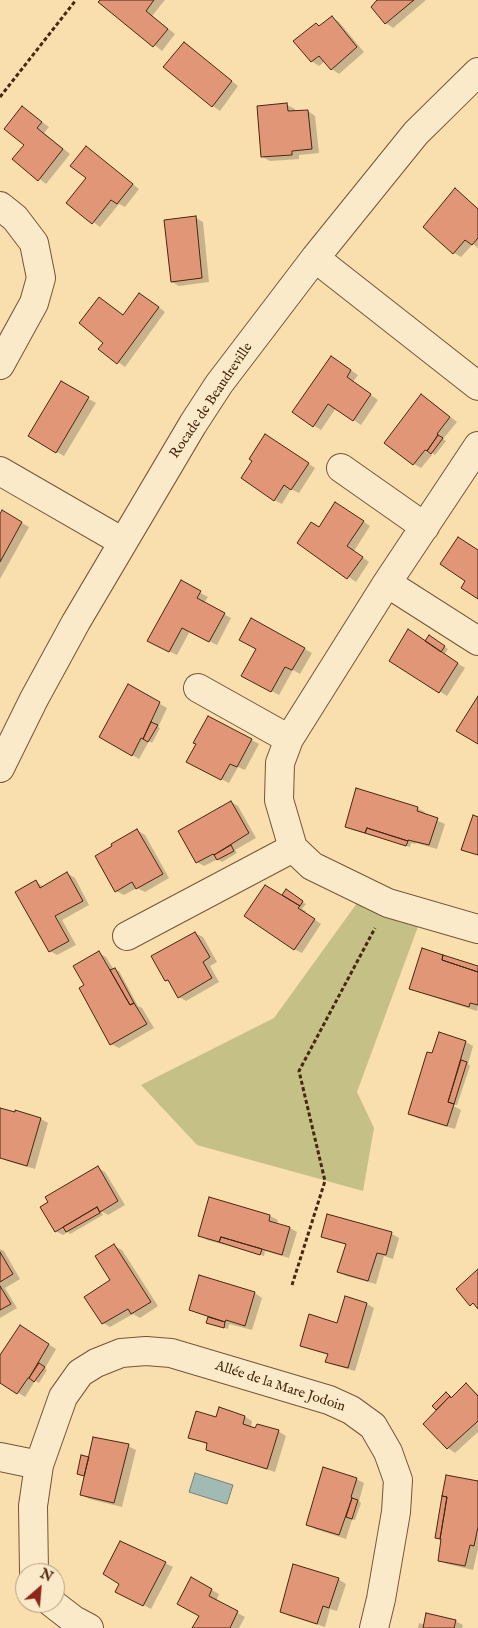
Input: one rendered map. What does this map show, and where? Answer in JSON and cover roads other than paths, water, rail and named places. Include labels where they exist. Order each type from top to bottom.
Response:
[{"type":"street","name":"Rocade de Beaudreville","points":[[0,768],[62,647],[193,424],[219,384],[315,258],[416,133],[478,72]]},
{"type":"street","points":[[0,206],[15,218],[34,243],[41,278],[34,303],[0,365]]},
{"type":"street","points":[[315,258],[478,386]]},
{"type":"street","points":[[478,446],[289,739],[280,763],[279,800],[293,848],[312,866],[388,903],[478,929]]},
{"type":"street","points":[[340,468],[425,527]]},
{"type":"street","points":[[0,471],[123,542]]},
{"type":"street","points":[[388,583],[478,641]]},
{"type":"street","points":[[198,688],[289,739]]},
{"type":"street","points":[[127,936],[293,848]]},
{"type":"street","name":"Allée de la Mare Jodoin","points":[[34,1563],[33,1506],[39,1465],[63,1398],[80,1373],[96,1362],[121,1353],[146,1351],[172,1354],[329,1400],[351,1410],[373,1426],[388,1452],[398,1480],[396,1512],[374,1628]]},
{"type":"street","points":[[0,1458],[39,1465]]},
{"type":"street","points":[[65,1613],[88,1628]]},
{"type":"water","points":[[195,1473],[233,1485],[227,1504],[189,1492]]}]
